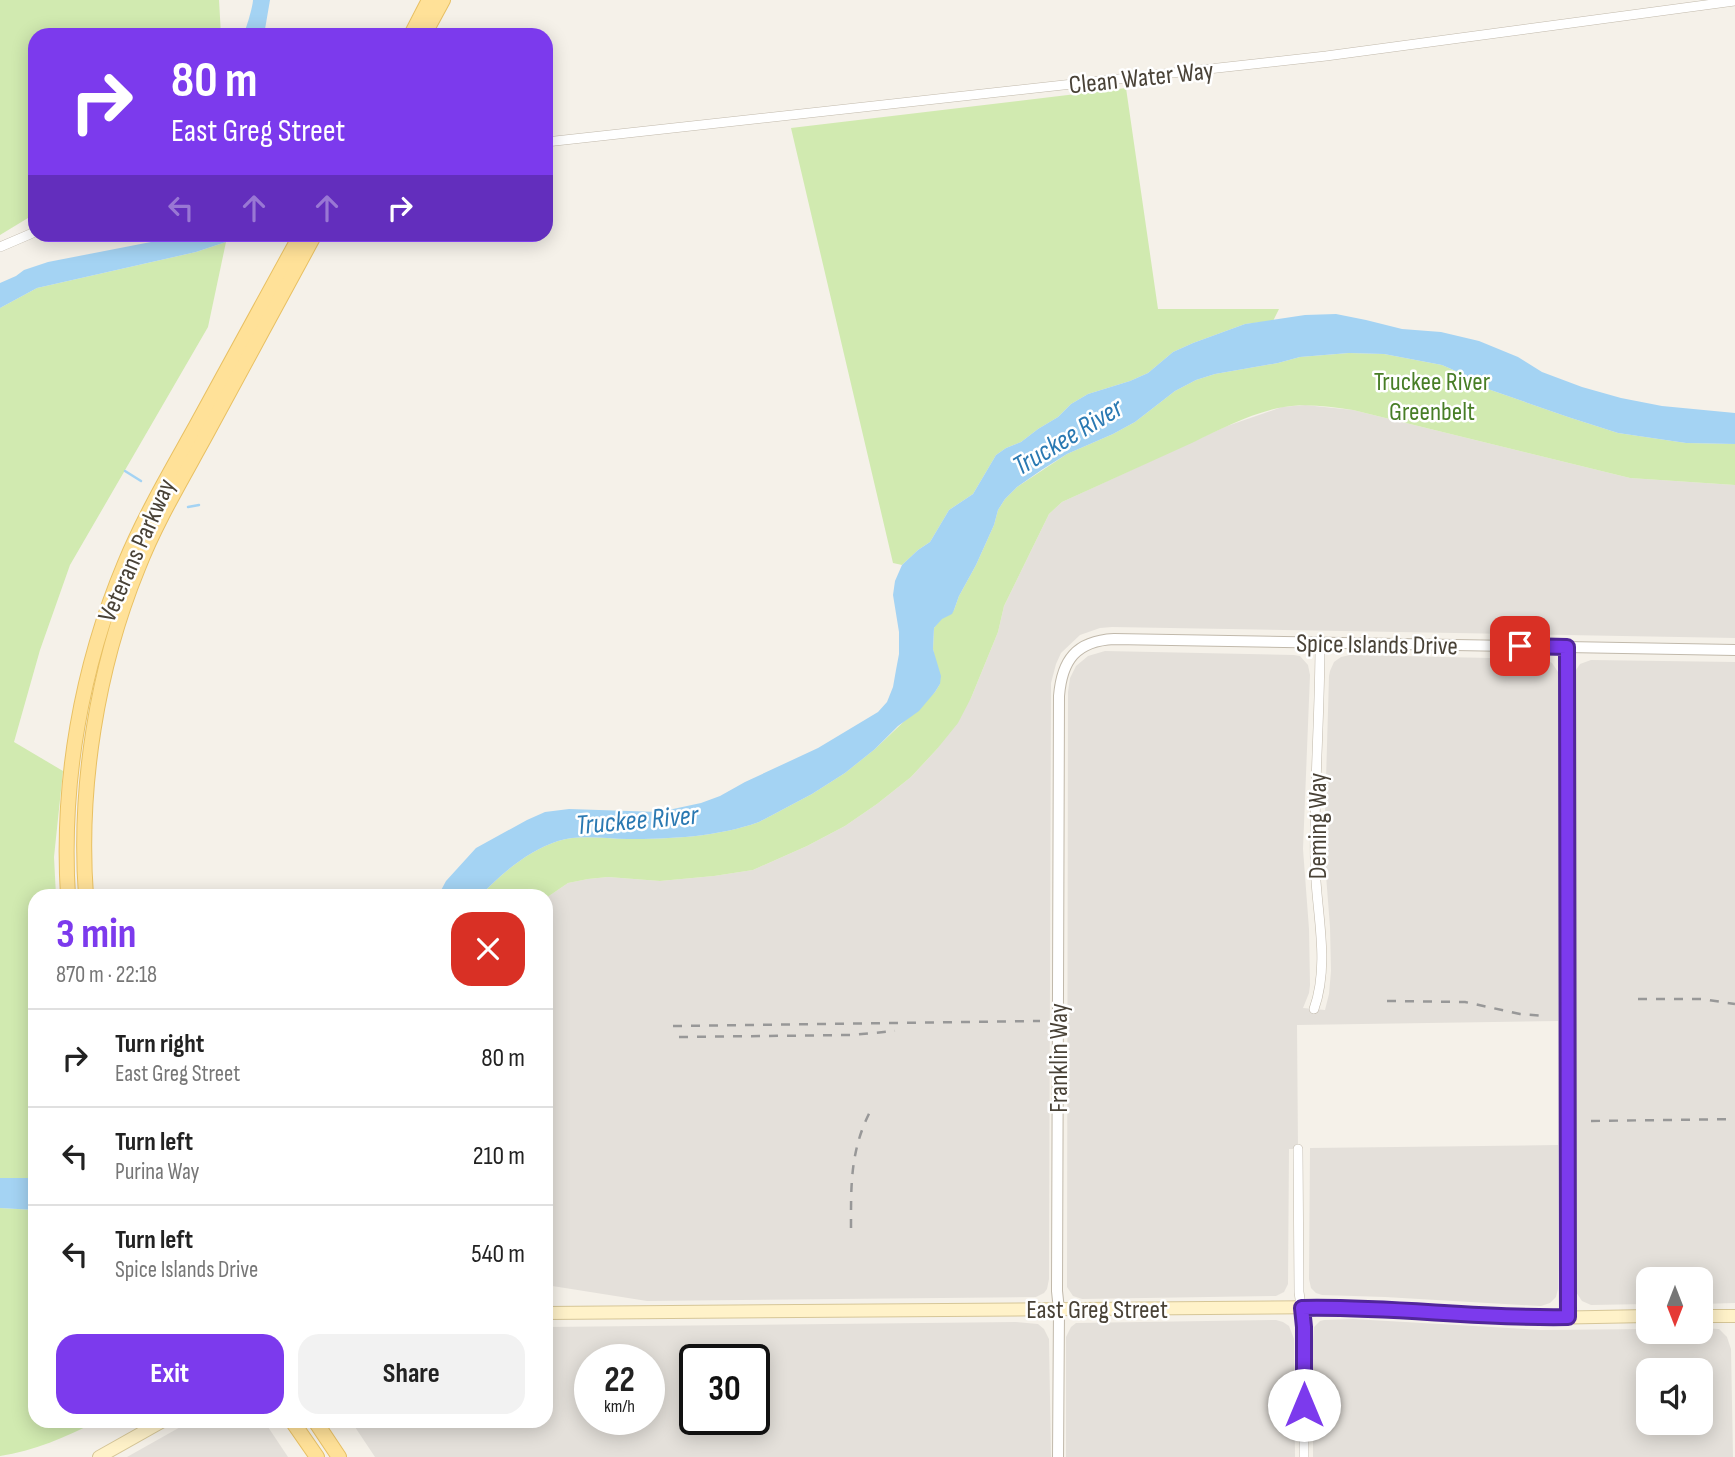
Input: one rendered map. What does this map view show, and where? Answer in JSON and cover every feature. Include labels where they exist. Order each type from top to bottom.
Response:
[{"type":"main road","points":[[415,28],[429,0]]},
{"type":"main road","points":[[428,28],[443,0]]},
{"type":"main road","name":"Veterans Parkway","points":[[68,889],[67,839],[76,729],[108,607],[125,562],[154,502],[297,242]]},
{"type":"main road","name":"Veterans Parkway","points":[[86,889],[84,839],[87,786],[102,684],[112,642],[138,568],[160,519],[311,242]]},
{"type":"main road","name":"East Greg Street","points":[[553,1313],[1359,1308],[1512,1316],[1636,1316]]},
{"type":"main road","points":[[1713,1316],[1735,1316]]},
{"type":"main road","points":[[99,1457],[151,1428]]},
{"type":"main road","points":[[297,1428],[317,1457]]},
{"type":"main road","points":[[320,1428],[339,1457]]},
{"type":"street","name":"Clean Water Way","points":[[553,141],[1313,57],[1735,1]]},
{"type":"street","points":[[0,247],[28,235]]},
{"type":"street","name":"Spice Islands Drive","points":[[1068,660],[1082,648],[1103,639],[1735,650]]},
{"type":"street","name":"Deming Way","points":[[1314,1009],[1319,992],[1321,966],[1315,858],[1320,643]]},
{"type":"street","points":[[1567,647],[1568,1317]]},
{"type":"street","name":"Franklin Way","points":[[1058,1457],[1059,695],[1068,660]]},
{"type":"street","points":[[1298,1149],[1299,1292],[1304,1327],[1304,1457]]},
{"type":"shaded area","points":[[1305,405],[1353,410],[1630,478],[1735,485],[1735,638],[1112,627],[1080,635],[1061,653],[1051,683],[1049,1279],[1044,1293],[1036,1297],[647,1301],[553,1286],[553,893],[568,883],[588,879],[608,877],[660,881],[753,870],[845,826],[911,777],[937,749],[971,698],[998,632],[1004,606],[1049,514],[1062,502],[1227,426],[1282,407]]},
{"type":"shaded area","points":[[1105,651],[1294,655],[1300,656],[1308,665],[1310,675],[1303,849],[1310,985],[1303,1008],[1325,1010],[1331,971],[1324,849],[1329,676],[1334,662],[1350,655],[1538,659],[1552,663],[1558,672],[1558,1021],[1297,1025],[1298,1149],[1289,1149],[1288,1284],[1284,1292],[1276,1296],[1082,1299],[1073,1296],[1067,1287],[1068,692],[1070,678],[1076,666],[1088,656]]},
{"type":"shaded area","points":[[1591,660],[1735,662],[1735,1303],[1713,1304],[1713,1267],[1636,1267],[1636,1304],[1591,1305],[1582,1301],[1576,1292],[1576,670],[1580,664]]},
{"type":"shaded area","points":[[1558,1145],[1558,1289],[1556,1297],[1550,1303],[1541,1306],[1322,1295],[1311,1288],[1310,1148]]},
{"type":"shaded area","points":[[1353,1319],[1541,1330],[1636,1329],[1636,1344],[1713,1344],[1713,1329],[1719,1329],[1727,1337],[1731,1349],[1733,1457],[1313,1457],[1313,1340],[1314,1327],[1320,1321]]},
{"type":"shaded area","points":[[1276,1320],[1289,1326],[1294,1339],[1295,1457],[1066,1457],[1066,1337],[1076,1323]]},
{"type":"shaded area","points":[[1016,1322],[1038,1324],[1049,1339],[1051,1457],[375,1457],[356,1428],[553,1428],[553,1327]]},
{"type":"shaded area","points":[[179,1428],[269,1428],[288,1457],[127,1457]]},
{"type":"green space","points":[[0,0],[219,0],[221,28],[28,28],[28,218],[0,235]]},
{"type":"green space","points":[[1126,88],[1158,309],[1279,309],[1273,321],[1245,324],[1193,343],[1173,352],[1148,373],[1088,394],[1071,404],[1058,417],[996,455],[973,494],[949,510],[930,542],[902,565],[893,563],[791,128]]},
{"type":"green space","points":[[226,242],[208,327],[70,565],[40,650],[14,742],[63,771],[54,857],[56,889],[28,889],[28,1178],[0,1178],[0,308],[37,288],[196,252]]},
{"type":"green space","name":"Truckee River Greenbelt","points":[[1349,353],[1384,354],[1442,365],[1482,387],[1618,433],[1686,443],[1735,444],[1735,485],[1630,478],[1353,410],[1301,405],[1261,413],[1062,502],[1049,514],[1004,606],[998,632],[958,723],[911,777],[845,826],[753,870],[660,881],[608,877],[588,879],[568,883],[553,893],[553,889],[487,889],[516,864],[558,841],[584,837],[677,838],[727,831],[759,822],[845,773],[875,749],[935,692],[940,684],[933,649],[934,628],[954,610],[994,525],[998,510],[1017,487],[1067,454],[1135,422],[1175,391],[1196,380],[1300,357]]},
{"type":"green space","points":[[0,1208],[28,1210],[28,1428],[84,1428],[50,1443],[0,1456]]},
{"type":"water","points":[[253,0],[270,0],[265,28],[245,28]]},
{"type":"water","points":[[151,242],[226,242],[196,252],[37,288],[0,308],[0,283],[24,270],[48,262]]},
{"type":"water","name":"Truckee River","points":[[1336,314],[1402,329],[1441,332],[1479,341],[1518,357],[1542,372],[1621,398],[1662,406],[1735,413],[1735,444],[1686,443],[1618,433],[1482,387],[1442,365],[1384,354],[1349,353],[1300,357],[1196,380],[1175,391],[1135,422],[1067,454],[1017,487],[1005,499],[952,614],[942,619],[934,628],[933,649],[941,676],[940,684],[919,711],[845,773],[812,794],[759,822],[743,827],[677,838],[566,839],[547,845],[526,857],[487,889],[442,889],[476,848],[545,812],[569,809],[659,812],[701,803],[818,748],[878,712],[887,702],[893,687],[899,654],[899,632],[893,595],[895,581],[902,565],[930,542],[949,510],[973,494],[996,455],[1021,442],[1088,394],[1148,373],[1173,352],[1245,324],[1305,315]]},
{"type":"water","points":[[0,1178],[28,1178],[28,1210],[0,1208]]},
{"type":"waterway","points":[[125,471],[141,481]]},
{"type":"waterway","points":[[188,507],[199,505]]},
{"type":"railway","points":[[1638,999],[1702,999],[1735,1004]]},
{"type":"railway","points":[[1387,1001],[1465,1002],[1520,1014],[1547,1016]]},
{"type":"railway","points":[[673,1026],[1040,1021]]},
{"type":"railway","points":[[679,1037],[851,1035],[895,1031]]},
{"type":"railway","points":[[851,1228],[853,1166],[860,1136],[873,1106]]},
{"type":"railway","points":[[1591,1121],[1735,1119]]},
{"type":"route","points":[[1304,1405],[1302,1308],[1568,1317],[1567,647],[1520,646]]}]
